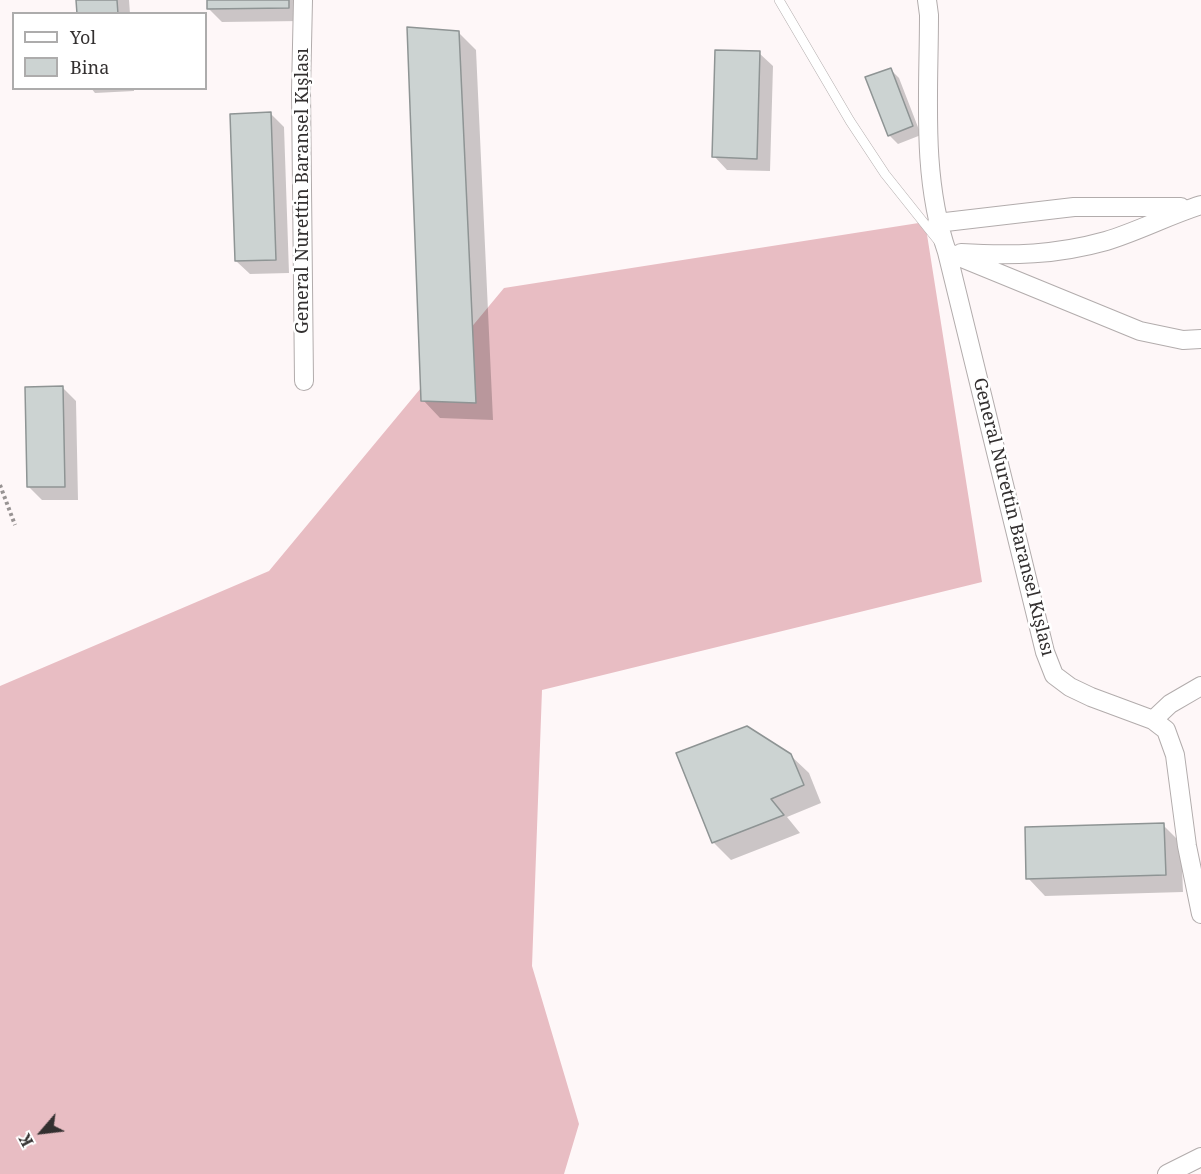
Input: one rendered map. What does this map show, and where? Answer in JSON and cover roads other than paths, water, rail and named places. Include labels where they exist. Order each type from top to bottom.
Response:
[{"type":"street","name":"General Nurettin Baransel Kışlası","points":[[303,0],[301,91],[304,381]]},
{"type":"street","name":"General Nurettin Baransel Kışlası","points":[[927,0],[929,149],[937,223],[947,252],[1036,620],[1054,675],[1070,687],[1091,697],[1154,720]]},
{"type":"street","points":[[947,252],[1009,256],[1067,250],[1106,241],[1197,206]]},
{"type":"street","points":[[937,223],[1074,207],[1197,206]]},
{"type":"street","points":[[947,252],[1140,331],[1183,340],[1201,339]]},
{"type":"street","points":[[1201,686],[1170,704],[1154,720],[1166,730],[1175,754],[1187,846],[1201,914]]},
{"type":"street","points":[[1167,1174],[1201,1157]]},
{"type":"lane","points":[[779,0],[850,121],[885,174],[947,252]]}]
